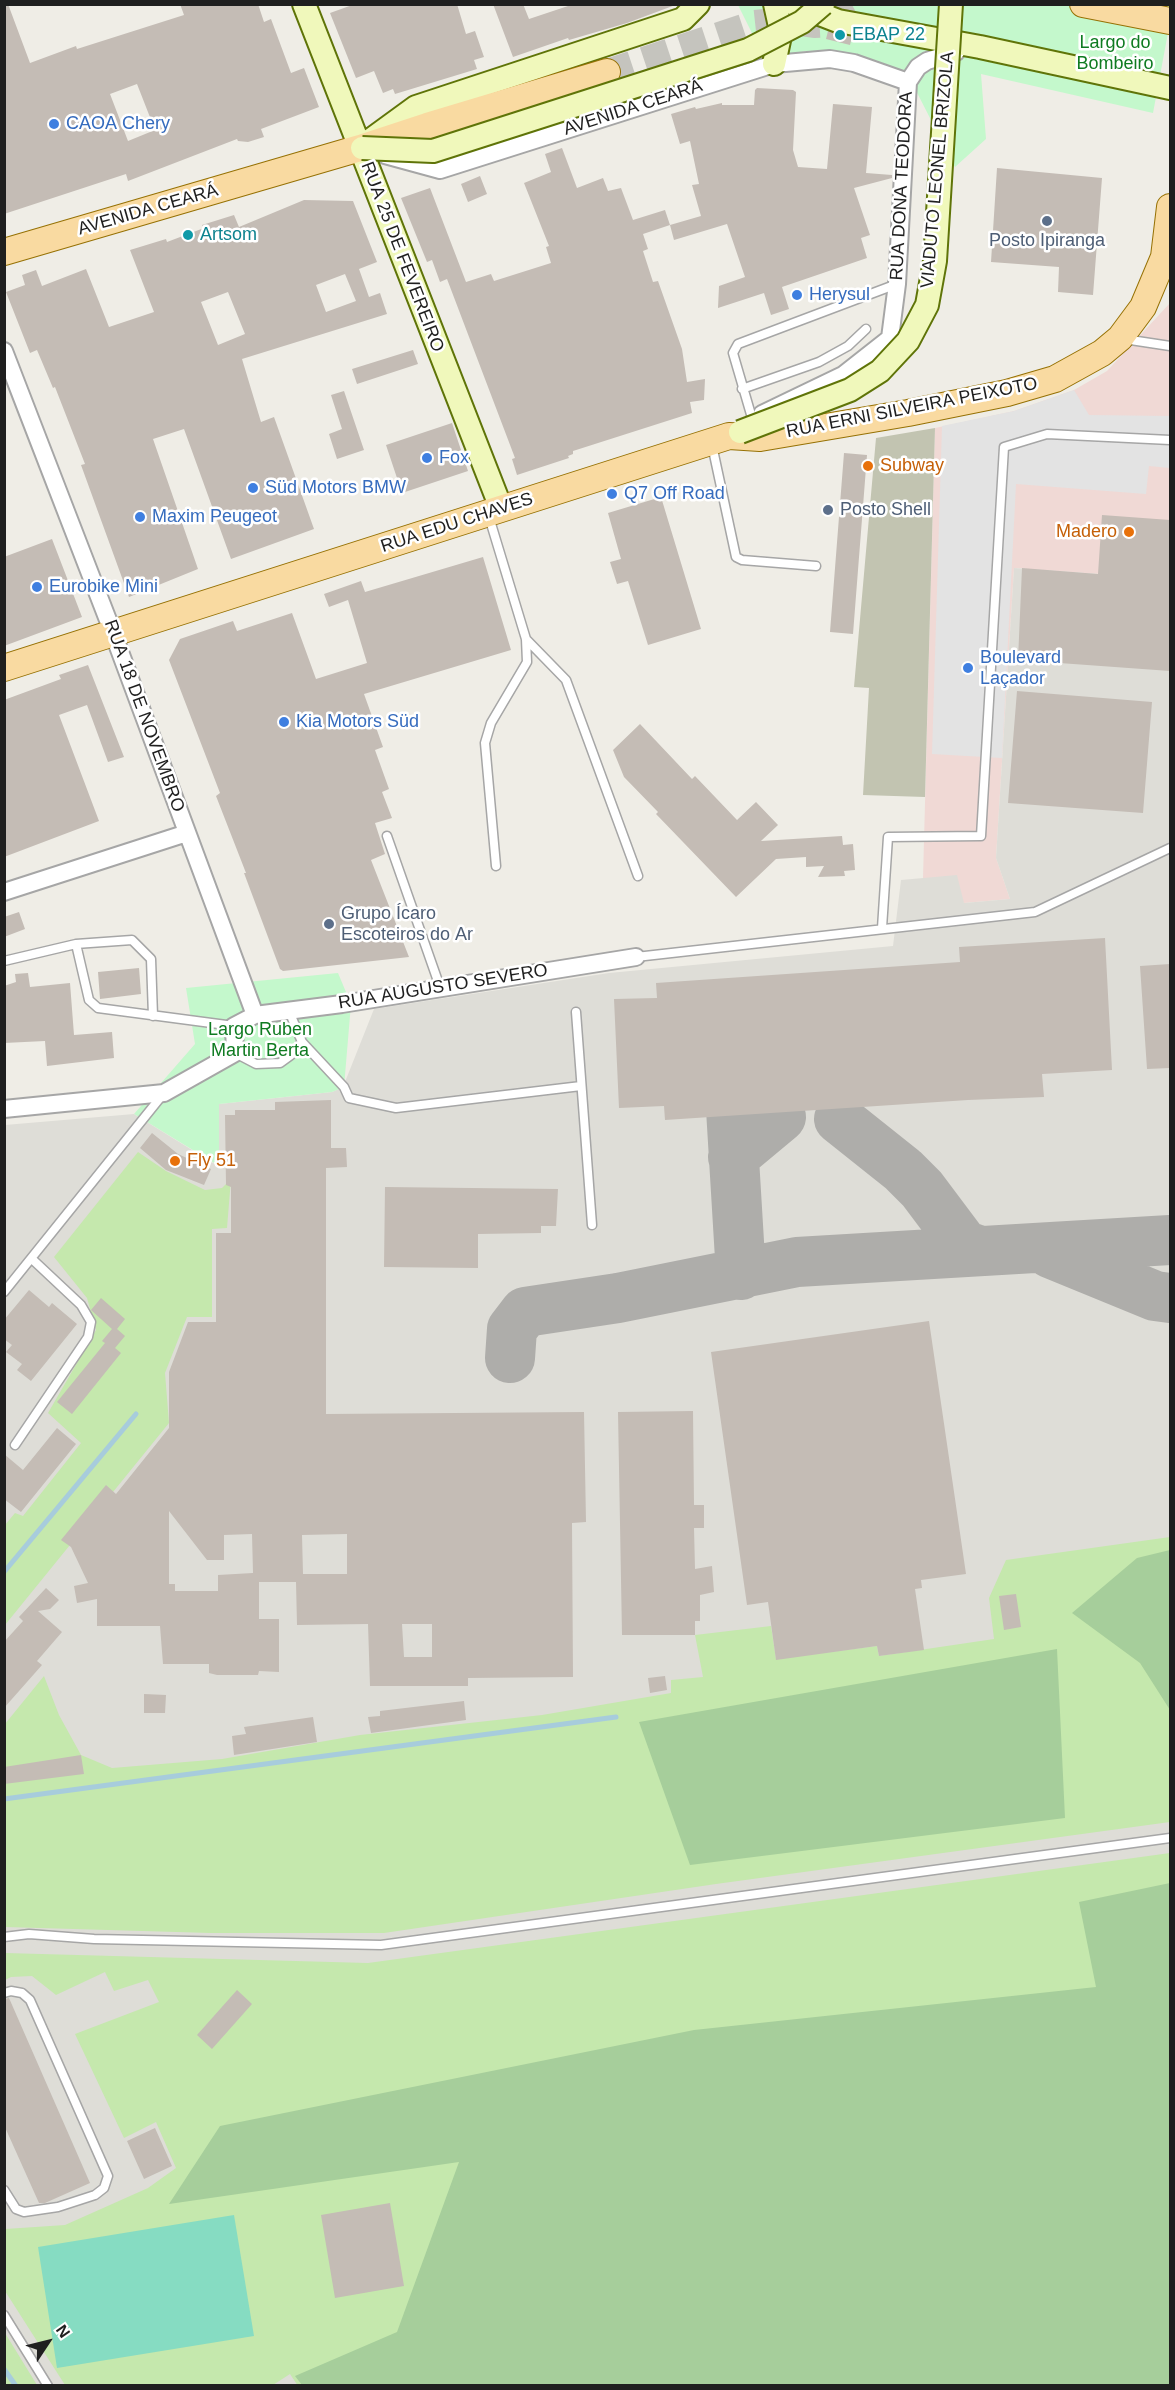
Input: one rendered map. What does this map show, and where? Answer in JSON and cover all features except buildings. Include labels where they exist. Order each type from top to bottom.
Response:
[{"type":"main road","name":"RUA 25 DE FEVEREIRO","points":[[304,4],[361,148],[494,511]]},
{"type":"main road","name":"AVENIDA CEARÁ","points":[[361,148],[416,107],[683,18],[698,4]]},
{"type":"main road","points":[[774,64],[781,32],[775,4]]},
{"type":"main road","points":[[794,4],[838,21],[1109,73],[1170,88]]},
{"type":"main road","points":[[361,148],[433,152],[748,50],[801,22],[823,4]]},
{"type":"main road","name":"VIADUTO LEONEL BRIZOLA","points":[[733,432],[850,390],[880,371],[908,341],[927,305],[935,261],[951,4]]},
{"type":"main road","points":[[1083,4],[1170,21]]},
{"type":"main road","name":"AVENIDA CEARÁ","points":[[4,252],[361,148],[608,72]]},
{"type":"main road","name":"RUA ERNI SILVEIRA PEIXOTO","points":[[733,432],[760,438],[1007,393],[1055,379],[1102,353],[1120,338],[1143,307],[1164,257],[1170,207]]},
{"type":"main road","name":"RUA EDU CHAVES","points":[[4,668],[733,432]]},
{"type":"street","name":"RUA DONA TEODORA","points":[[890,338],[897,284],[908,82],[918,68],[927,61],[980,47]]},
{"type":"street","name":"AVENIDA CEARÁ","points":[[361,148],[440,170],[774,64],[830,59],[854,63],[908,82]]},
{"type":"street","name":"RUA EDU CHAVES","points":[[733,432],[843,375],[890,338]]},
{"type":"street","name":"RUA 18 DE NOVEMBRO","points":[[4,351],[113,633],[255,1015]]},
{"type":"street","points":[[4,892],[187,833]]},
{"type":"street","name":"RUA AUGUSTO SEVERO","points":[[234,1026],[255,1015],[342,1004],[636,957]]},
{"type":"street","points":[[4,1109],[164,1093],[235,1053],[234,1026]]},
{"type":"lane","points":[[816,566],[742,560],[736,557],[733,432],[742,389],[734,353],[738,344],[897,284]]},
{"type":"lane","points":[[742,389],[819,362],[848,346],[866,329]]},
{"type":"lane","points":[[1120,338],[1170,346]]},
{"type":"lane","points":[[882,928],[888,837],[981,836],[1004,447],[1047,434],[1170,440]]},
{"type":"lane","points":[[494,511],[526,639],[527,662],[491,723],[485,743],[496,866]]},
{"type":"lane","points":[[526,639],[566,680],[638,876]]},
{"type":"lane","points":[[387,837],[440,987]]},
{"type":"lane","points":[[636,957],[1035,912],[1170,848]]},
{"type":"lane","points":[[4,961],[76,944],[132,940],[152,959],[153,1016]]},
{"type":"lane","points":[[76,944],[89,1000],[93,1006],[234,1026]]},
{"type":"lane","points":[[289,1011],[302,1042],[344,1087],[349,1098],[396,1108],[581,1086]]},
{"type":"lane","points":[[576,1012],[592,1225]]},
{"type":"lane","points":[[235,1053],[256,1064],[280,1063],[302,1042]]},
{"type":"lane","points":[[4,1292],[164,1093]]},
{"type":"lane","points":[[15,1445],[88,1337],[91,1322],[81,1305],[32,1258]]},
{"type":"lane","points":[[4,1937],[29,1934],[94,1939],[381,1945],[1170,1838]]},
{"type":"lane","points":[[4,1993],[11,1991],[21,1993],[30,2000],[108,2176],[104,2188],[95,2195],[58,2207],[24,2212],[16,2209],[4,2190]]},
{"type":"lane","points":[[4,2315],[48,2385]]},
{"type":"shaded area","name":"Boulevard Laçador","points":[[1170,303],[1170,579],[1014,568],[996,858],[1010,899],[964,903],[923,878],[935,428],[1014,411],[1074,390],[1107,371]]},
{"type":"shaded area","points":[[1074,390],[1089,415],[1170,416],[1170,468],[1149,466],[1146,494],[1016,484],[1002,758],[932,754],[942,426],[1014,411]]},
{"type":"shaded area","points":[[935,428],[925,797],[863,795],[869,688],[854,687],[876,438]]},
{"type":"shaded area","points":[[1014,568],[1170,579],[1170,2385],[5,2386],[5,1125],[134,1114],[218,1166],[219,1104],[332,1092],[343,1087],[374,1009],[609,973],[893,946],[901,880],[957,875],[964,903],[1010,899],[996,858]]},
{"type":"green space","name":"Largo do Bombeiro","points":[[1170,4],[1170,22],[1153,113],[981,74],[986,139],[955,167],[908,75],[857,54],[806,51],[765,59],[738,5]]},
{"type":"green space","name":"Largo Ruben Martin Berta","points":[[338,973],[351,1004],[344,1087],[332,1092],[219,1104],[219,1166],[134,1114],[195,1044],[186,988]]},
{"type":"green space","points":[[138,1152],[166,1171],[205,1190],[222,1188],[231,1179],[227,1228],[212,1229],[212,1317],[187,1317],[165,1373],[169,1423],[5,1625],[5,1525],[15,1513],[23,1516],[81,1443],[48,1413],[96,1330],[87,1298],[54,1257]]},
{"type":"green space","points":[[1170,1537],[1170,1822],[716,1884],[384,1933],[211,1933],[5,1927],[5,1724],[44,1676],[59,1715],[81,1755],[112,1768],[222,1759],[360,1735],[542,1715],[671,1693],[671,1680],[703,1677],[695,1635],[771,1626],[776,1659],[877,1646],[879,1656],[994,1639],[989,1598],[1006,1560]]},
{"type":"green space","points":[[1170,1550],[1170,1710],[1140,1663],[1072,1613],[1137,1558]]},
{"type":"green space","points":[[1057,1649],[1065,1818],[690,1865],[639,1722]]},
{"type":"green space","points":[[1170,1853],[1170,2385],[298,2386],[290,2374],[273,2385],[65,2385],[5,2291],[5,2229],[65,2225],[148,2188],[176,2168],[156,2122],[124,2138],[75,2034],[159,2002],[148,1980],[114,1991],[105,1972],[56,1995],[32,1976],[11,1977],[5,1980],[5,1953],[368,1963]]},
{"type":"green space","points":[[1170,1883],[1170,2385],[302,2385],[295,2376],[397,2332],[459,2162],[169,2204],[220,2126],[694,2030],[1096,1987],[1079,1902]]},
{"type":"green space","points":[[234,2215],[254,2336],[57,2368],[38,2247]]},
{"type":"green space","points":[[5,2333],[37,2385],[5,2385]]},
{"type":"waterway","points":[[4,1572],[136,1414]]},
{"type":"waterway","points":[[4,1799],[616,1717]]},
{"type":"waterway","points":[[4,2369],[16,2386]]},
{"type":"taxiway","points":[[731,1109],[741,1275]]},
{"type":"taxiway","points":[[733,1157],[781,1117]]},
{"type":"taxiway","points":[[839,1119],[903,1170],[922,1189],[964,1245],[980,1251]]},
{"type":"taxiway","points":[[510,1358],[512,1329],[525,1312],[618,1298],[797,1262],[1170,1240]]},
{"type":"taxiway","points":[[1050,1253],[1155,1296],[1170,1298]]},
{"type":"tunnel","points":[[607,72],[755,23],[782,20],[814,25],[830,24],[866,4]]},
{"type":"place","name":"EBAP 22","points":[[840,35]]},
{"type":"place","name":"CAOA Chery","points":[[54,124]]},
{"type":"place","name":"Posto Ipiranga","points":[[1047,221]]},
{"type":"place","name":"Artsom","points":[[188,235]]},
{"type":"place","name":"Herysul","points":[[797,295]]},
{"type":"place","name":"Fox","points":[[427,458]]},
{"type":"place","name":"Subway","points":[[868,466]]},
{"type":"place","name":"Süd Motors BMW","points":[[253,488]]},
{"type":"place","name":"Q7 Off Road","points":[[612,494]]},
{"type":"place","name":"Posto Shell","points":[[828,510]]},
{"type":"place","name":"Maxim Peugeot","points":[[140,517]]},
{"type":"place","name":"Madero","points":[[1129,532]]},
{"type":"place","name":"Eurobike Mini","points":[[37,587]]},
{"type":"place","name":"Boulevard Laçador","points":[[968,668]]},
{"type":"place","name":"Kia Motors Süd","points":[[284,722]]},
{"type":"place","name":"Grupo Ícaro Escoteiros do Ar","points":[[329,924]]},
{"type":"place","name":"Fly 51","points":[[175,1161]]}]
